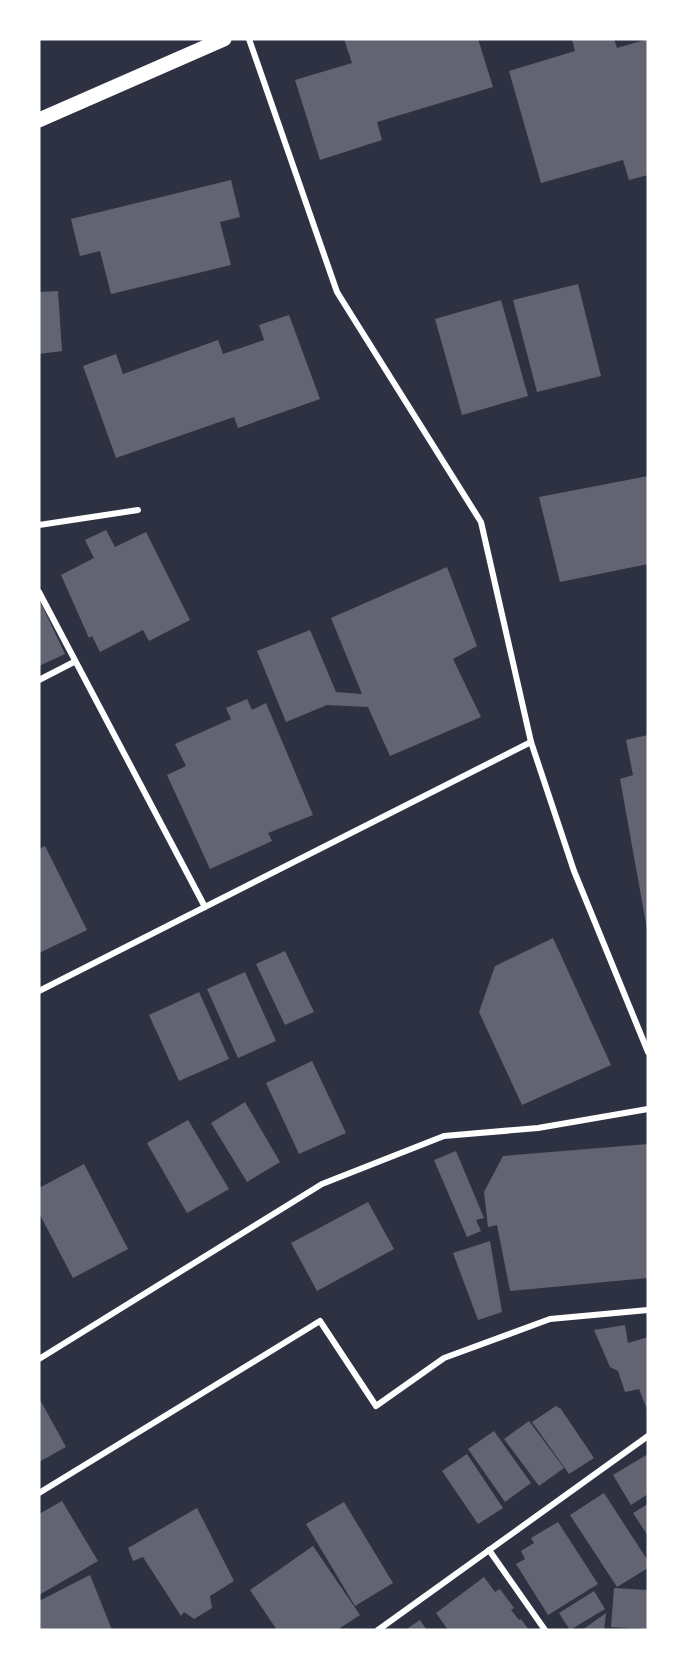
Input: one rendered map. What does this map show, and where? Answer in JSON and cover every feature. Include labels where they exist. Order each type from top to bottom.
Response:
[{"type":"main road","points":[[39,120],[224,39]]},
{"type":"street","points":[[249,39],[337,292],[481,522],[531,742],[574,872],[648,1052]]},
{"type":"street","points":[[39,525],[138,510]]},
{"type":"street","points":[[39,592],[205,907]]},
{"type":"street","points":[[39,680],[74,662]]},
{"type":"street","points":[[39,991],[531,742]]},
{"type":"street","points":[[39,1359],[322,1184],[444,1136],[538,1128],[648,1109]]},
{"type":"street","points":[[39,1493],[320,1321],[376,1406],[444,1358],[550,1319],[648,1310]]},
{"type":"street","points":[[378,1630],[648,1436]]},
{"type":"street","points":[[489,1550],[545,1630]]},
{"type":"building","points":[[344,39],[478,39],[493,87],[377,122],[382,140],[320,160],[295,80],[352,63]]},
{"type":"building","points":[[572,39],[614,39],[617,48],[648,39],[648,175],[629,180],[623,160],[541,183],[509,71],[575,51]]},
{"type":"building","points":[[231,180],[240,217],[220,222],[231,265],[111,294],[100,251],[80,256],[71,219]]},
{"type":"building","points":[[578,284],[601,376],[537,392],[513,300]]},
{"type":"building","points":[[58,291],[62,351],[39,354],[39,292]]},
{"type":"building","points":[[501,300],[528,396],[462,415],[435,319]]},
{"type":"building","points":[[289,315],[320,399],[238,428],[234,417],[116,458],[83,366],[116,354],[123,374],[218,340],[223,354],[264,340],[259,325]]},
{"type":"building","points":[[648,476],[648,564],[560,582],[539,497]]},
{"type":"building","points":[[106,530],[115,547],[146,532],[190,620],[149,641],[143,630],[100,652],[92,636],[89,638],[61,575],[94,558],[85,540]]},
{"type":"building","points":[[447,567],[477,646],[453,659],[481,717],[390,756],[368,707],[327,705],[286,722],[257,651],[310,630],[336,692],[362,694],[331,618]]},
{"type":"building","points":[[39,599],[65,654],[39,666]]},
{"type":"building","points":[[247,699],[252,710],[266,703],[313,815],[268,833],[272,841],[210,869],[167,775],[186,766],[175,744],[231,719],[226,708]]},
{"type":"building","points":[[648,735],[647,929],[620,779],[633,775],[626,740]]},
{"type":"building","points":[[45,846],[87,930],[39,953],[39,849]]},
{"type":"building","points":[[553,938],[611,1065],[522,1105],[479,1012],[495,966]]},
{"type":"building","points":[[285,951],[314,1012],[285,1025],[256,964]]},
{"type":"building","points":[[245,972],[276,1041],[238,1058],[207,989]]},
{"type":"building","points":[[199,992],[229,1059],[179,1081],[149,1015]]},
{"type":"building","points":[[312,1061],[346,1133],[299,1154],[266,1083]]},
{"type":"building","points":[[245,1102],[280,1162],[247,1182],[211,1123]]},
{"type":"building","points":[[188,1120],[229,1189],[187,1213],[147,1143]]},
{"type":"building","points":[[648,1144],[648,1278],[510,1291],[497,1225],[488,1227],[484,1192],[503,1156]]},
{"type":"building","points":[[456,1151],[484,1218],[476,1220],[481,1231],[467,1237],[434,1160]]},
{"type":"building","points":[[84,1164],[128,1249],[73,1278],[39,1213],[39,1188]]},
{"type":"building","points":[[368,1202],[394,1249],[317,1291],[291,1243]]},
{"type":"building","points":[[490,1241],[502,1312],[478,1320],[453,1253]]},
{"type":"building","points":[[625,1325],[628,1343],[648,1337],[648,1412],[639,1389],[625,1392],[618,1371],[610,1367],[594,1330]]},
{"type":"building","points":[[39,1398],[66,1447],[39,1462]]},
{"type":"building","points":[[556,1406],[561,1409],[594,1458],[569,1474],[532,1422]]},
{"type":"building","points":[[529,1421],[564,1468],[539,1486],[504,1439]]},
{"type":"building","points":[[494,1431],[531,1483],[505,1502],[468,1449]]},
{"type":"building","points":[[467,1454],[503,1508],[478,1524],[442,1471]]},
{"type":"building","points":[[648,1454],[648,1494],[631,1505],[613,1475]]},
{"type":"building","points":[[604,1493],[648,1561],[648,1568],[617,1587],[570,1515]]},
{"type":"building","points":[[62,1501],[98,1561],[39,1595],[39,1514]]},
{"type":"building","points":[[344,1502],[393,1583],[355,1606],[306,1524]]},
{"type":"building","points":[[648,1504],[648,1536],[633,1513]]},
{"type":"building","points":[[197,1508],[234,1581],[210,1596],[212,1608],[194,1619],[184,1612],[181,1616],[143,1557],[133,1561],[128,1548]]},
{"type":"building","points":[[558,1522],[598,1584],[548,1615],[516,1564],[525,1559],[521,1551],[534,1543],[531,1538]]},
{"type":"building","points":[[313,1546],[360,1615],[337,1630],[277,1630],[250,1590]]},
{"type":"building","points":[[90,1575],[112,1630],[39,1630],[39,1601]]},
{"type":"building","points":[[484,1577],[495,1592],[500,1589],[514,1608],[511,1610],[529,1630],[448,1630],[436,1613]]},
{"type":"building","points":[[614,1588],[648,1590],[648,1629],[611,1627]]},
{"type":"building","points":[[594,1591],[605,1609],[570,1630],[559,1613]]},
{"type":"building","points":[[606,1613],[604,1630],[582,1630]]},
{"type":"building","points":[[420,1620],[427,1630],[405,1630]]}]
